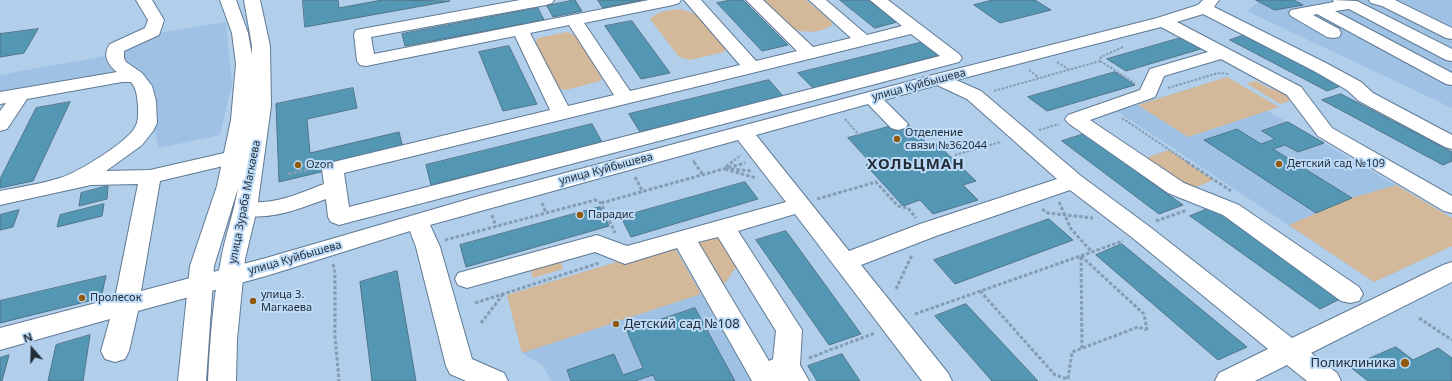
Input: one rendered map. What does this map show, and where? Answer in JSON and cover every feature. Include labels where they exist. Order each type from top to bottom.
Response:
[{"type":"street","points":[[68,183],[109,161],[142,133],[147,124],[147,97],[142,84],[115,62],[113,55],[116,48],[153,31],[156,20],[144,0]]},
{"type":"street","name":"улица Зураба Магкаева","points":[[192,381],[202,266],[228,186],[241,120],[245,64],[240,33],[228,0]]},
{"type":"street","name":"улица Зураба Магкаева","points":[[222,381],[224,339],[233,259],[246,209],[257,137],[260,106],[260,46],[252,0]]},
{"type":"street","points":[[546,0],[362,34],[366,61],[673,0]]},
{"type":"street","points":[[692,0],[752,67]]},
{"type":"street","points":[[754,0],[810,53]]},
{"type":"street","points":[[817,0],[863,40]]},
{"type":"street","points":[[878,0],[915,28],[954,58],[339,216],[333,170],[915,28]]},
{"type":"street","points":[[1378,0],[1387,2],[1452,34]]},
{"type":"street","points":[[1342,38],[1297,13],[1319,9],[1346,1],[1449,55]]},
{"type":"street","points":[[1208,4],[1354,86],[1366,97],[1452,143]]},
{"type":"street","name":"улица Куйбышева","points":[[0,339],[126,306],[331,248],[417,221],[744,142],[939,79],[1163,21],[1208,4]]},
{"type":"street","points":[[1319,9],[1452,80]]},
{"type":"street","points":[[574,20],[625,98]]},
{"type":"street","points":[[1163,21],[1294,92],[1325,132],[1452,206]]},
{"type":"street","points":[[520,30],[562,114]]},
{"type":"street","points":[[1075,119],[1149,93],[1156,73],[1223,53]]},
{"type":"street","points":[[1413,59],[1449,55]]},
{"type":"street","points":[[0,98],[122,77],[136,78]]},
{"type":"street","points":[[939,79],[974,96],[1065,189],[1142,233],[1326,381]]},
{"type":"street","points":[[0,125],[21,94]]},
{"type":"street","points":[[877,102],[898,124]]},
{"type":"street","points":[[1075,119],[1176,188],[1230,210],[1350,294]]},
{"type":"street","points":[[744,142],[809,202],[844,262],[938,381]]},
{"type":"street","points":[[0,198],[91,178],[150,176],[233,157]]},
{"type":"street","points":[[115,351],[126,306],[150,176]]},
{"type":"street","points":[[246,209],[263,210],[288,204],[336,188]]},
{"type":"street","points":[[844,262],[928,230],[1065,189]]},
{"type":"street","points":[[467,279],[597,244],[625,254],[809,202]]},
{"type":"street","points":[[417,221],[428,247],[460,366],[494,381]]},
{"type":"street","points":[[683,238],[763,375],[790,374],[789,330],[724,227]]},
{"type":"street","points":[[1229,381],[1452,271]]},
{"type":"path","points":[[987,93],[1100,60],[1101,57],[1130,45]]},
{"type":"path","points":[[1053,59],[1068,70]]},
{"type":"path","points":[[1100,60],[1149,93],[1218,73],[1234,75]]},
{"type":"path","points":[[1023,66],[1039,78]]},
{"type":"path","points":[[844,118],[859,135]]},
{"type":"path","points":[[1035,132],[1075,119]]},
{"type":"path","points":[[724,168],[744,142]]},
{"type":"path","points":[[955,155],[1001,142]]},
{"type":"path","points":[[690,156],[703,175]]},
{"type":"path","points":[[601,203],[752,161]]},
{"type":"path","points":[[288,174],[320,167]]},
{"type":"path","points":[[724,168],[754,171]]},
{"type":"path","points":[[724,168],[758,178]]},
{"type":"path","points":[[632,172],[643,192]]},
{"type":"path","points":[[809,202],[876,182],[898,206],[908,208],[918,220]]},
{"type":"path","points":[[1065,189],[1065,215],[1071,230],[1092,252]]},
{"type":"path","points":[[445,241],[595,200],[601,203],[625,254],[475,302]]},
{"type":"path","points":[[541,202],[546,213]]},
{"type":"path","points":[[1039,207],[1048,213],[1095,219]]},
{"type":"path","points":[[916,314],[1125,240]]},
{"type":"path","points":[[331,248],[335,273],[335,336],[340,381]]},
{"type":"path","points":[[896,289],[912,254]]},
{"type":"path","points":[[1081,256],[1082,348]]},
{"type":"path","points":[[980,291],[1055,375],[1068,379],[1072,352],[1138,327],[1147,330],[1144,314],[1081,256]]},
{"type":"path","points":[[481,323],[505,292]]},
{"type":"path","points":[[1419,318],[1452,340]]},
{"type":"path","points":[[790,374],[882,331]]},
{"type":"shaded area","points":[[761,0],[806,0],[832,22],[832,25],[823,30],[812,32],[796,30]]},
{"type":"shaded area","points":[[1260,0],[1452,0],[1452,108],[1247,11]]},
{"type":"shaded area","points":[[680,9],[695,14],[726,48],[724,52],[690,60],[679,57],[650,19],[656,14],[668,10]]},
{"type":"shaded area","points":[[226,22],[232,84],[220,135],[159,148],[140,76],[0,97],[0,75],[110,55],[158,33]]},
{"type":"shaded area","points":[[567,32],[575,35],[602,80],[566,90],[557,88],[534,44],[538,38]]},
{"type":"shaded area","name":"Детский сад №109","points":[[1227,77],[1279,107],[1268,111],[1452,218],[1452,246],[1374,282],[1117,111]]},
{"type":"shaded area","points":[[1227,77],[1279,107],[1188,137],[1138,105]]},
{"type":"shaded area","points":[[1256,81],[1269,88],[1284,92],[1290,101],[1280,104],[1246,83]]},
{"type":"shaded area","points":[[1169,150],[1214,180],[1191,189],[1146,158]]},
{"type":"shaded area","points":[[1396,185],[1452,218],[1452,246],[1374,282],[1289,225],[1352,198]]},
{"type":"shaded area","points":[[709,235],[719,238],[737,266],[720,290],[693,242]]},
{"type":"shaded area","name":"Детский сад №108","points":[[673,245],[751,381],[552,381],[542,365],[522,353],[507,295]]},
{"type":"shaded area","points":[[673,245],[701,294],[522,353],[507,295]]},
{"type":"shaded area","points":[[559,256],[563,269],[533,278],[529,265]]},
{"type":"building","points":[[303,0],[338,0],[339,8],[382,0],[450,1],[305,27]]},
{"type":"building","points":[[575,0],[582,11],[553,17],[547,6]]},
{"type":"building","points":[[598,0],[642,0],[603,8]]},
{"type":"building","points":[[731,0],[743,0],[788,45],[762,51],[717,3]]},
{"type":"building","points":[[840,0],[868,0],[897,22],[875,28]]},
{"type":"building","points":[[993,0],[1035,0],[1051,10],[1000,23],[974,5]]},
{"type":"building","points":[[1256,0],[1294,0],[1303,5],[1275,10]]},
{"type":"building","points":[[538,8],[544,20],[405,46],[402,34]]},
{"type":"building","points":[[632,21],[670,73],[641,79],[605,26]]},
{"type":"building","points":[[38,29],[24,53],[0,57],[0,34]]},
{"type":"building","points":[[1248,34],[1346,84],[1327,91],[1230,40]]},
{"type":"building","points":[[1184,37],[1204,48],[1126,71],[1107,59]]},
{"type":"building","points":[[923,42],[940,55],[813,88],[798,73]]},
{"type":"building","points":[[509,46],[537,104],[503,111],[479,52]]},
{"type":"building","points":[[1115,72],[1135,85],[1047,111],[1028,97]]},
{"type":"building","points":[[769,80],[783,96],[640,132],[629,114]]},
{"type":"building","points":[[353,88],[357,108],[307,119],[310,153],[399,132],[404,152],[279,182],[276,104]]},
{"type":"building","points":[[1341,94],[1452,152],[1452,161],[1443,165],[1322,100]]},
{"type":"building","points":[[70,102],[33,181],[0,188],[0,179],[36,108]]},
{"type":"building","points":[[906,122],[930,146],[937,144],[976,181],[963,185],[978,200],[933,214],[920,200],[903,206],[866,165],[871,163],[848,138]]},
{"type":"building","points":[[1288,122],[1324,143],[1298,152],[1285,145],[1273,149],[1352,198],[1316,213],[1204,140],[1237,129],[1261,144],[1275,139],[1262,131]]},
{"type":"building","points":[[592,124],[602,142],[431,185],[426,165]]},
{"type":"building","points":[[1084,134],[1183,205],[1159,214],[1062,141]]},
{"type":"building","points":[[745,182],[758,199],[631,237],[621,217]]},
{"type":"building","points":[[108,186],[107,199],[79,206],[81,193]]},
{"type":"building","points":[[104,204],[102,216],[57,227],[60,215]]},
{"type":"building","points":[[1215,206],[1346,296],[1320,309],[1190,216]]},
{"type":"building","points":[[600,207],[609,226],[466,267],[460,245]]},
{"type":"building","points":[[19,210],[13,227],[0,230],[0,215]]},
{"type":"building","points":[[1049,219],[1073,240],[955,284],[934,260]]},
{"type":"building","points":[[786,231],[861,334],[829,345],[756,240]]},
{"type":"building","points":[[1122,244],[1247,347],[1218,360],[1096,255]]},
{"type":"building","points":[[397,271],[416,381],[372,381],[360,282]]},
{"type":"building","points":[[106,276],[101,298],[0,323],[0,301]]},
{"type":"building","points":[[966,304],[1038,381],[992,381],[935,316]]},
{"type":"building","points":[[695,308],[735,381],[656,381],[653,375],[635,381],[571,381],[567,370],[614,354],[623,375],[643,368],[627,331]]},
{"type":"building","points":[[90,335],[83,381],[48,381],[56,345]]},
{"type":"building","name":"Поликлиника","points":[[1396,347],[1413,360],[1438,348],[1452,358],[1452,381],[1368,381],[1350,367]]},
{"type":"building","points":[[842,354],[860,381],[817,381],[808,366]]},
{"type":"building","points":[[9,355],[2,381],[0,381],[0,358]]},
{"type":"place","name":"Отделение связи №362044","points":[[897,139]]},
{"type":"place","name":"Детский сад №109","points":[[1279,164]]},
{"type":"place","name":"Ozon","points":[[298,165]]},
{"type":"place","name":"Парадис","points":[[580,215]]},
{"type":"place","name":"Пролесок","points":[[82,298]]},
{"type":"place","name":"улица З. Магкаева","points":[[253,301]]},
{"type":"place","name":"Детский сад №108","points":[[616,324]]},
{"type":"place","name":"Поликлиника","points":[[1405,363]]},
{"type":"district","name":"ХОЛЬЦМАН","points":[[916,165]]}]
